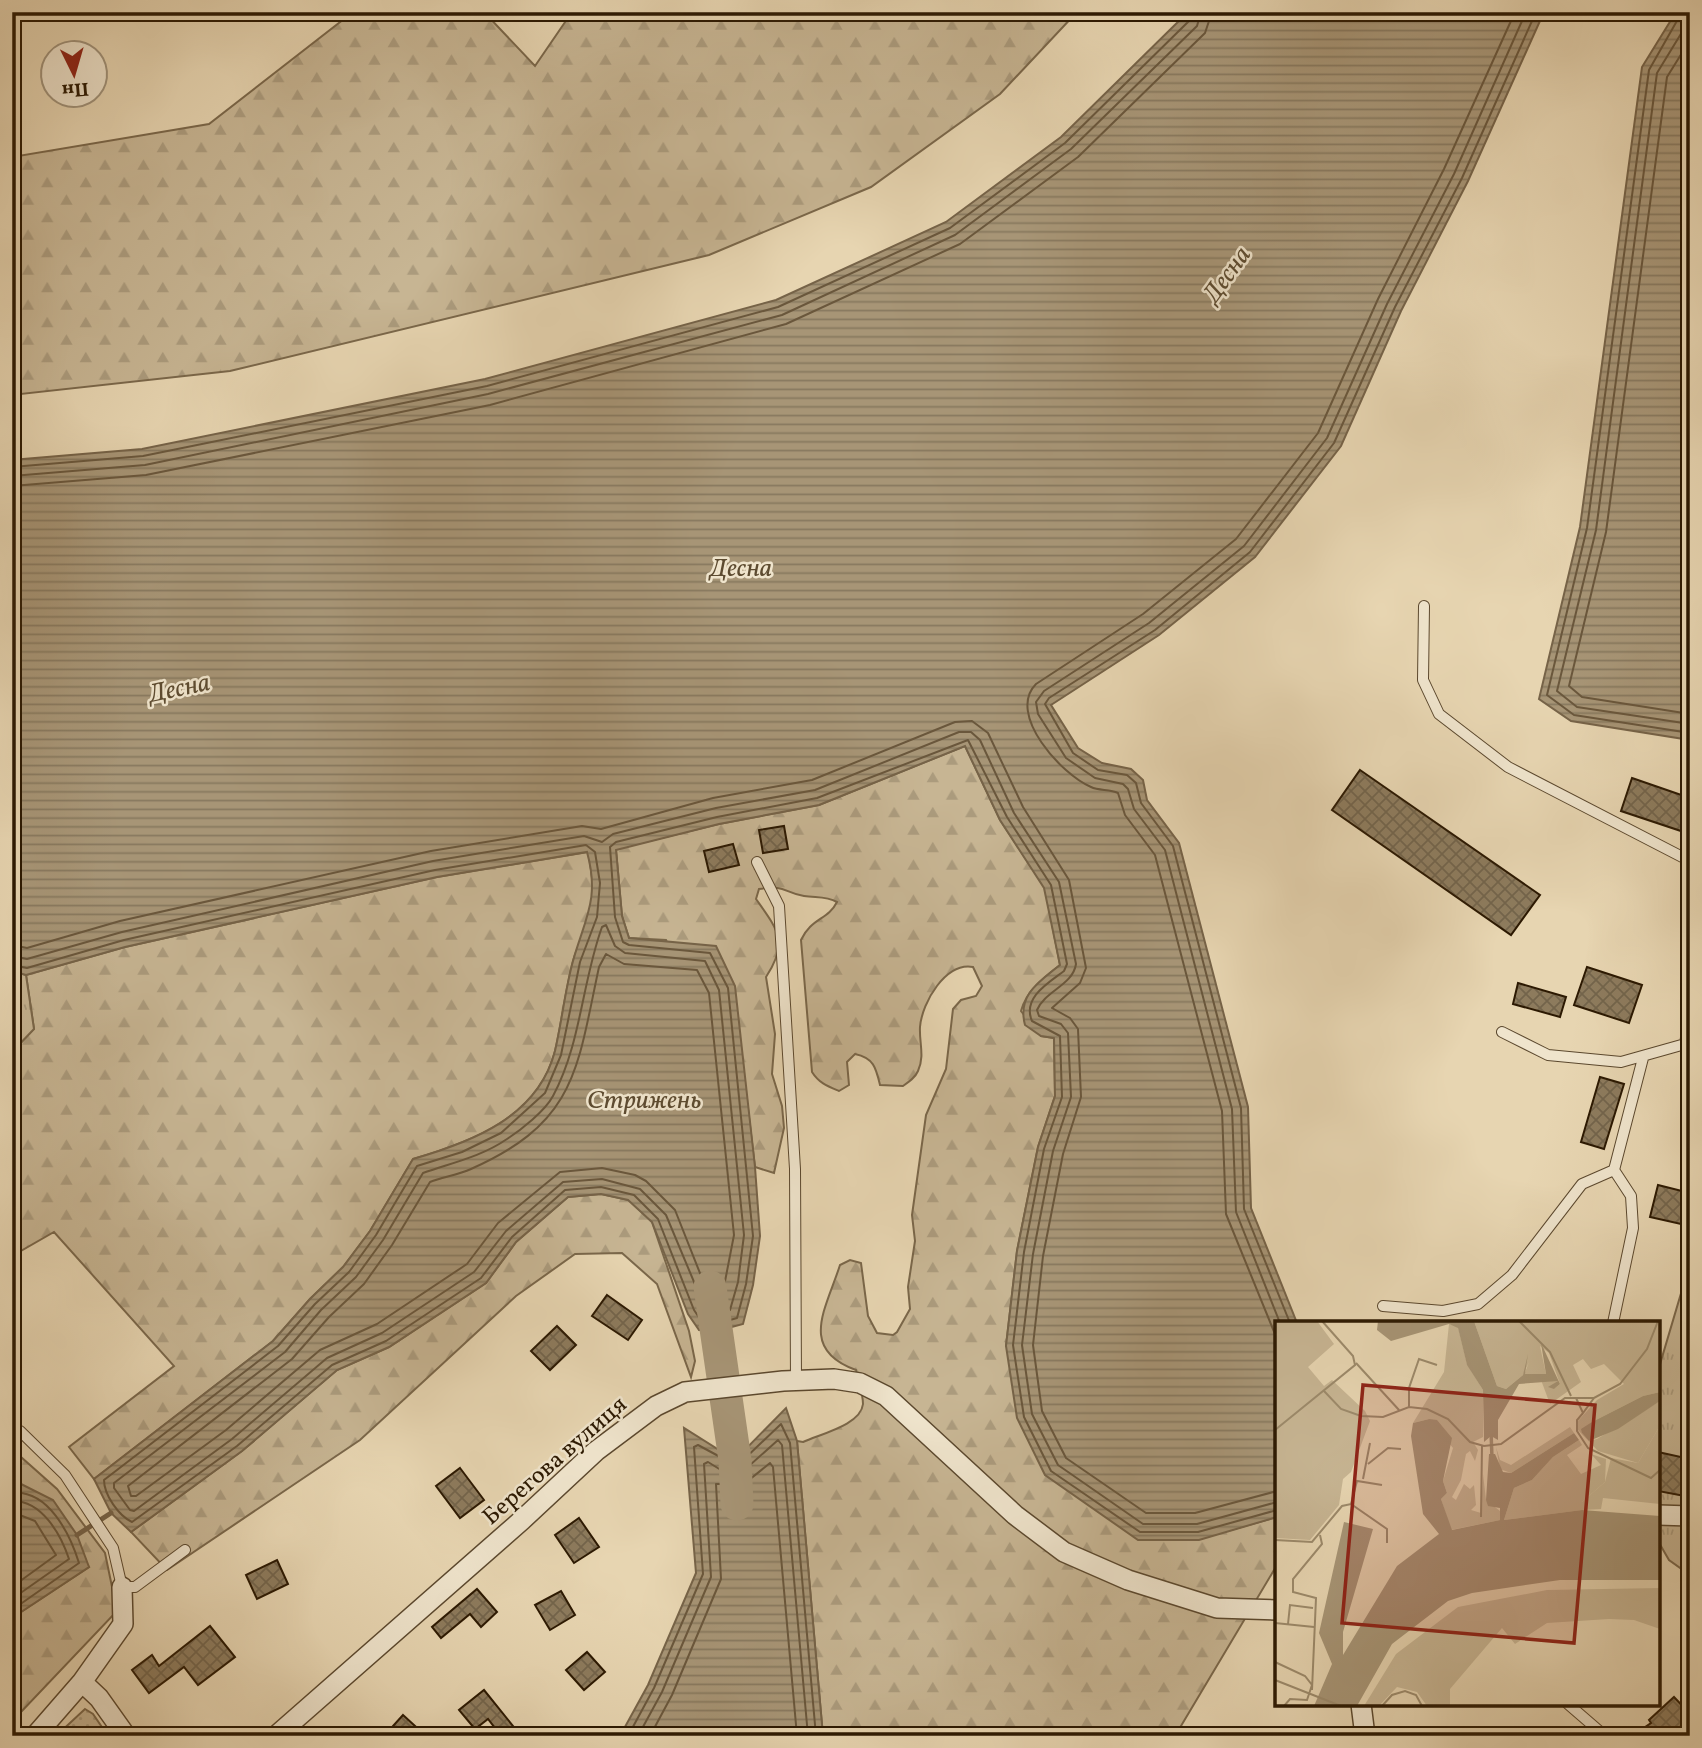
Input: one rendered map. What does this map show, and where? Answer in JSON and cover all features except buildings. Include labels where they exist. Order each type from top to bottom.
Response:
[{"type":"street","name":"Берегова вулиця","points":[[276,1736],[522,1520],[596,1451],[656,1406],[685,1392],[789,1381],[860,1382],[886,1396],[1015,1515],[1064,1552],[1128,1580],[1217,1608],[1275,1610]]},
{"type":"street","points":[[1660,1515],[1690,1516]]},
{"type":"street","points":[[35,1736],[82,1682],[122,1624],[121,1587]]},
{"type":"street","points":[[82,1682],[99,1698],[126,1736]]},
{"type":"street","points":[[1361,1706],[1364,1736]]},
{"type":"lane","points":[[1424,606],[1423,680],[1439,714],[1508,767],[1690,861]]},
{"type":"lane","points":[[757,862],[779,906],[795,1169],[789,1381]]},
{"type":"lane","points":[[1502,1032],[1548,1055],[1621,1062],[1643,1058],[1685,1044],[1690,1013]]},
{"type":"lane","points":[[1613,1321],[1633,1228],[1631,1196],[1614,1170],[1643,1058]]},
{"type":"lane","points":[[1383,1306],[1443,1311],[1478,1304],[1512,1275],[1582,1184],[1614,1170]]},
{"type":"lane","points":[[12,1427],[20,1430],[65,1475],[113,1548],[121,1587],[135,1587],[186,1550]]},
{"type":"lane","points":[[1571,1706],[1605,1736]]},
{"type":"green space","points":[[353,12],[484,12],[535,66],[572,12],[1077,12],[1000,94],[871,187],[709,255],[230,371],[12,395],[12,157],[209,124]]},
{"type":"green space","points":[[965,746],[1000,820],[1045,888],[1060,965],[1031,991],[1021,1011],[1041,1036],[1054,1038],[1055,1096],[1038,1147],[1017,1251],[1006,1346],[1199,1539],[1275,1518],[1275,1568],[1175,1736],[823,1736],[797,1441],[803,1442],[848,1423],[861,1411],[863,1404],[856,1370],[838,1361],[827,1351],[821,1326],[840,1265],[850,1260],[861,1263],[868,1316],[877,1333],[893,1335],[910,1309],[908,1287],[915,1241],[912,1215],[926,1115],[946,1069],[953,1009],[961,1000],[976,996],[982,986],[973,967],[963,967],[945,977],[937,986],[925,1006],[920,1027],[920,1065],[910,1081],[903,1086],[880,1085],[870,1061],[855,1054],[847,1062],[849,1085],[839,1091],[820,1082],[812,1072],[801,940],[810,927],[837,902],[780,888],[759,889],[756,899],[775,928],[779,945],[766,977],[775,1034],[772,1074],[782,1106],[784,1128],[774,1173],[755,1167],[748,1109],[666,940],[629,938],[622,916],[616,849],[719,824],[819,805]]},
{"type":"green space","points":[[588,852],[592,884],[590,916],[573,961],[555,1051],[546,1074],[534,1093],[518,1110],[479,1135],[413,1159],[370,1231],[343,1267],[273,1341],[94,1479],[69,1447],[174,1366],[54,1232],[12,1256],[12,1052],[34,1029],[26,975],[125,947],[437,877]]},
{"type":"green space","points":[[12,971],[26,975],[34,1029],[12,1052]]},
{"type":"green space","points":[[601,1194],[629,1200],[652,1222],[689,1331],[695,1361],[691,1377],[657,1284],[622,1253],[575,1254],[516,1296],[360,1440],[167,1570],[131,1532],[242,1451],[337,1370],[389,1347],[486,1283],[516,1242],[568,1197]]},
{"type":"green space","points":[[1690,1263],[1690,1575],[1669,1560],[1660,1544],[1660,1364]]},
{"type":"green space","points":[[12,1449],[57,1489],[105,1553],[117,1611],[20,1713],[12,1730],[12,1618],[89,1567],[21,1484],[12,1486]]},
{"type":"green space","points":[[85,1709],[93,1714],[108,1736],[56,1736]]},
{"type":"water","name":"Десна","points":[[1188,12],[1544,12],[1468,181],[1401,311],[1341,446],[1255,557],[1159,635],[1051,705],[1078,748],[1102,763],[1131,769],[1143,780],[1147,800],[1179,843],[1248,1107],[1251,1208],[1296,1321],[1275,1321],[1275,1518],[1199,1540],[1138,1540],[1045,1475],[1017,1418],[1006,1346],[1017,1251],[1038,1147],[1055,1096],[1054,1038],[1041,1036],[1025,1025],[1023,1015],[1024,1005],[1032,990],[1060,965],[1044,888],[1000,820],[965,746],[819,805],[719,824],[616,850],[622,916],[629,938],[716,946],[735,986],[760,1236],[753,1285],[743,1324],[717,1331],[699,1330],[688,1314],[652,1222],[628,1200],[601,1194],[568,1197],[516,1242],[486,1283],[389,1347],[337,1370],[242,1451],[131,1532],[111,1513],[94,1479],[273,1341],[343,1267],[370,1231],[413,1159],[479,1135],[518,1110],[534,1093],[546,1074],[555,1051],[570,972],[589,908],[591,868],[587,852],[437,877],[125,947],[26,975],[12,971],[12,460],[142,449],[485,379],[776,300],[946,222],[1061,137]]},
{"type":"water","points":[[1676,12],[1690,12],[1690,740],[1571,721],[1539,699],[1580,527],[1642,67]]},
{"type":"water","points":[[786,1408],[797,1441],[823,1736],[620,1736],[648,1685],[696,1573],[684,1428],[735,1460]]},
{"type":"water","points":[[21,1484],[53,1500],[77,1535],[89,1567],[12,1618],[12,1486]]},
{"type":"waterway","name":"Стрижень","points":[[710,1287],[735,1460],[737,1504]]},
{"type":"waterway","points":[[77,1535],[111,1513]]}]
